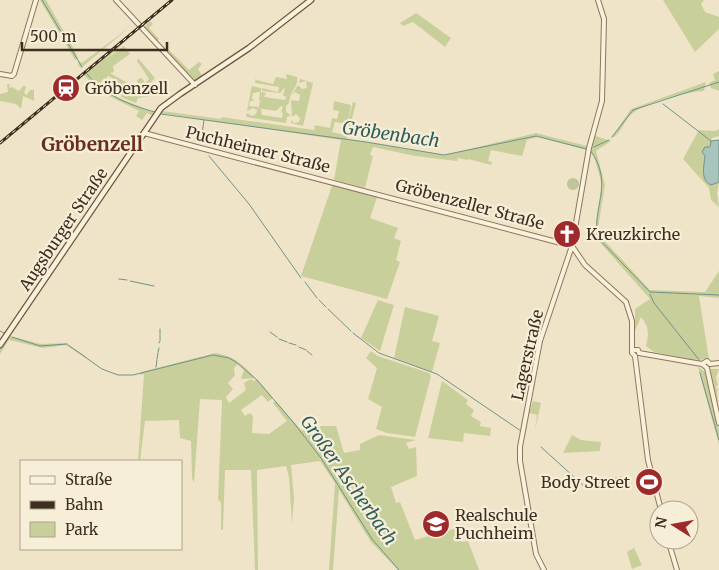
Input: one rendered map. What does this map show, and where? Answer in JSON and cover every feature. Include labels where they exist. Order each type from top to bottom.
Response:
[{"type":"main road","name":"Augsburger Straße","points":[[0,345],[156,115],[170,100],[260,40],[311,0]]},
{"type":"street","points":[[0,74],[14,75],[36,0]]},
{"type":"street","points":[[116,0],[195,85]]},
{"type":"street","name":"Lagerstraße","points":[[544,570],[536,554],[520,450],[540,341],[572,246],[588,149],[602,100],[604,19],[598,0]]},
{"type":"street","points":[[187,89],[189,80]]},
{"type":"street","points":[[148,127],[150,134]]},
{"type":"street","name":"Puchheimer Straße","points":[[144,133],[360,189]]},
{"type":"street","name":"Gröbenzeller Straße","points":[[360,189],[572,246]]},
{"type":"street","points":[[572,246],[585,265],[626,302],[631,314],[634,350],[638,350],[648,460],[658,500]]},
{"type":"street","points":[[637,354],[702,364],[707,368],[719,422]]},
{"type":"street","points":[[702,364],[706,361],[710,364],[719,363]]},
{"type":"street","points":[[707,368],[710,364]]},
{"type":"street","points":[[671,550],[678,570]]},
{"type":"green space","points":[[40,0],[46,0],[76,53],[78,58],[75,60]]},
{"type":"green space","points":[[663,0],[704,0],[701,4],[705,12],[719,17],[719,29],[695,52]]},
{"type":"green space","points":[[416,13],[451,38],[445,47],[413,22],[403,26],[400,23]]},
{"type":"green space","points":[[150,21],[153,24],[149,28],[159,39],[157,41],[189,70],[199,62],[202,64],[198,69],[203,77],[194,81],[144,27]]},
{"type":"green space","points":[[131,26],[81,68],[78,65],[79,61],[82,63]]},
{"type":"green space","points":[[134,34],[106,59],[124,46],[130,54],[113,66],[114,72],[110,73],[140,90],[138,79],[142,78],[145,83],[149,79],[137,61],[138,58],[155,78],[144,90],[151,96],[138,98],[136,103],[121,97],[122,86],[114,83],[114,79],[108,76],[99,85],[119,98],[155,113],[151,115],[147,113],[142,120],[136,116],[139,111],[99,91],[84,75]]},
{"type":"green space","points":[[719,71],[719,91],[711,88],[709,83],[715,80],[713,74]]},
{"type":"green space","points":[[286,74],[297,77],[297,83],[286,106],[286,112],[291,115],[287,117],[286,123],[246,117],[247,113],[252,116],[256,114],[257,110],[253,108],[247,111],[252,86],[261,88],[261,92],[266,93],[264,97],[285,100],[286,96],[283,96],[285,87],[280,93],[262,91],[262,88],[278,92],[279,87],[255,83],[256,77],[256,80],[273,84],[276,77],[287,79]],"holes":[[[260,92],[259,100],[254,101],[252,98],[253,93]],[[260,100],[259,107],[249,106],[250,101]],[[281,106],[283,107],[281,112],[283,113],[282,118],[262,115],[261,110],[263,110],[256,108],[276,111]]]},
{"type":"green space","points":[[300,79],[313,83],[303,126],[291,123],[291,120],[294,123],[299,122],[300,118],[296,114],[292,117],[291,100],[299,101],[300,95],[295,92],[291,96],[298,85],[302,89],[307,88],[306,81],[299,83]]},
{"type":"green space","points":[[706,82],[704,91],[667,98],[639,109],[630,116],[617,134],[611,138],[631,109]]},
{"type":"green space","points":[[7,84],[10,84],[9,88],[12,87],[19,91],[23,86],[26,86],[24,93],[27,95],[30,90],[34,90],[34,101],[23,96],[21,109],[16,104],[0,101],[0,94],[8,92]]},
{"type":"green space","points":[[334,101],[351,105],[348,121],[353,102],[356,103],[347,139],[444,155],[536,133],[587,146],[587,150],[538,137],[527,140],[522,156],[491,150],[488,161],[492,162],[491,165],[468,159],[458,158],[457,161],[415,156],[373,147],[370,155],[373,156],[365,188],[334,180],[341,140],[160,113],[162,111],[221,119],[221,117],[314,130],[315,125],[330,128],[332,118],[337,119],[339,111],[333,110]],"holes":[[[335,122],[348,124],[345,135],[332,132]]]},
{"type":"green space","points":[[719,129],[719,136],[712,138],[703,171],[704,176],[719,182],[717,193],[719,207],[711,200],[709,188],[683,159],[699,130],[715,131]]},
{"type":"green space","points":[[593,135],[611,141],[596,151],[605,185],[598,228],[600,236],[650,290],[705,292],[719,271],[719,298],[699,296],[709,359],[693,360],[654,352],[646,346],[648,330],[641,317],[635,331],[635,309],[650,299],[597,239],[595,230],[602,185],[593,153],[589,152]]},
{"type":"green space","points":[[573,178],[579,184],[573,190],[567,184]]},
{"type":"green space","points":[[333,183],[378,194],[370,218],[398,228],[394,238],[401,241],[396,260],[400,262],[387,299],[301,276]]},
{"type":"green space","points":[[378,300],[394,305],[380,351],[361,338]]},
{"type":"green space","points":[[405,307],[439,316],[432,341],[440,343],[432,372],[394,358]]},
{"type":"green space","points":[[9,336],[41,344],[66,343],[87,357],[66,345],[43,348],[9,340],[0,354],[0,347]]},
{"type":"green space","points":[[371,351],[378,356],[429,373],[431,376],[415,437],[387,433],[376,429],[382,407],[368,399],[377,368],[366,358]]},
{"type":"green space","points":[[215,353],[228,356],[238,361],[255,378],[241,378],[244,370],[238,364],[234,368],[235,375],[228,383],[233,389],[226,397],[229,403],[246,390],[244,383],[251,379],[254,381],[257,379],[273,398],[268,402],[262,395],[241,410],[245,416],[250,413],[253,416],[252,433],[269,434],[287,421],[273,403],[276,401],[301,430],[312,432],[321,426],[336,426],[344,453],[360,450],[360,444],[379,435],[416,440],[406,443],[409,449],[416,447],[417,476],[391,487],[396,503],[400,502],[415,540],[457,528],[462,542],[468,541],[479,570],[398,570],[371,542],[339,490],[333,570],[329,570],[335,483],[320,461],[291,465],[294,498],[292,524],[289,477],[286,466],[257,470],[258,570],[255,570],[251,470],[225,470],[223,530],[221,530],[221,502],[218,500],[222,400],[200,399],[194,483],[192,478],[191,441],[180,438],[179,420],[145,421],[140,460],[138,460],[144,374],[140,375],[141,372]]},
{"type":"green space","points":[[698,367],[705,372],[719,429],[719,445]]},
{"type":"green space","points":[[710,369],[719,369],[716,377],[718,385],[716,386],[717,390],[719,389],[717,392],[719,412]]},
{"type":"green space","points":[[442,381],[468,400],[466,404],[474,410],[471,416],[481,422],[480,426],[491,428],[490,436],[464,433],[463,442],[428,438]]},
{"type":"green space","points":[[533,401],[541,403],[535,430],[537,415],[529,413]]},
{"type":"green space","points":[[572,435],[581,440],[601,442],[600,451],[563,453]]},
{"type":"green space","points":[[634,548],[642,565],[632,569],[627,552]]},
{"type":"water","points":[[719,140],[719,182],[711,185],[705,180],[705,156],[702,152],[705,147],[710,147],[711,141]]},
{"type":"waterway","name":"Gröbenbach","points":[[42,0],[82,67]]},
{"type":"waterway","name":"Gröbenbach","points":[[87,74],[109,93],[136,106],[155,112]]},
{"type":"waterway","points":[[612,137],[633,110],[719,82]]},
{"type":"waterway","points":[[663,104],[711,141]]},
{"type":"waterway","name":"Gröbenbach","points":[[161,114],[366,142],[444,155],[536,136],[590,150],[601,174],[601,196],[597,216],[598,238],[650,292],[719,295]]},
{"type":"waterway","points":[[201,141],[204,120]]},
{"type":"waterway","points":[[594,147],[609,140]]},
{"type":"waterway","points":[[209,156],[249,204],[301,278]]},
{"type":"waterway","points":[[119,279],[127,280]]},
{"type":"waterway","points":[[130,281],[154,286]]},
{"type":"waterway","points":[[305,282],[317,298]]},
{"type":"waterway","points":[[650,294],[654,303],[700,361]]},
{"type":"waterway","points":[[319,300],[326,307]]},
{"type":"waterway","points":[[328,309],[351,331]]},
{"type":"waterway","points":[[160,329],[160,334]]},
{"type":"waterway","name":"Großer Ascherbach","points":[[0,331],[4,333]]},
{"type":"waterway","points":[[270,332],[277,337]]},
{"type":"waterway","points":[[353,333],[379,353],[437,374],[521,431]]},
{"type":"waterway","points":[[160,335],[160,340]]},
{"type":"waterway","name":"Großer Ascherbach","points":[[12,337],[40,346],[67,344]]},
{"type":"waterway","points":[[279,339],[287,342]]},
{"type":"waterway","points":[[289,343],[296,345]]},
{"type":"waterway","name":"Großer Ascherbach","points":[[68,345],[102,369],[118,375],[133,375],[213,355],[229,358],[236,362],[257,380],[293,422],[321,458],[372,539],[399,570]]},
{"type":"waterway","points":[[299,347],[306,350]]},
{"type":"waterway","points":[[158,352],[159,348]]},
{"type":"waterway","points":[[307,351],[312,355]]},
{"type":"waterway","points":[[157,359],[158,353]]},
{"type":"waterway","points":[[156,367],[157,360]]},
{"type":"waterway","points":[[700,373],[719,440]]},
{"type":"waterway","points":[[541,447],[584,486],[621,477]]},
{"type":"railway","points":[[0,143],[172,0]]},
{"type":"place","name":"Gröbenzell","points":[[66,88]]},
{"type":"place","name":"Kreuzkirche","points":[[567,234]]},
{"type":"place","name":"Body Street","points":[[649,482]]},
{"type":"place","name":"Realschule Puchheim","points":[[436,524]]},
{"type":"district","name":"Gröbenzell","points":[[92,144]]}]
